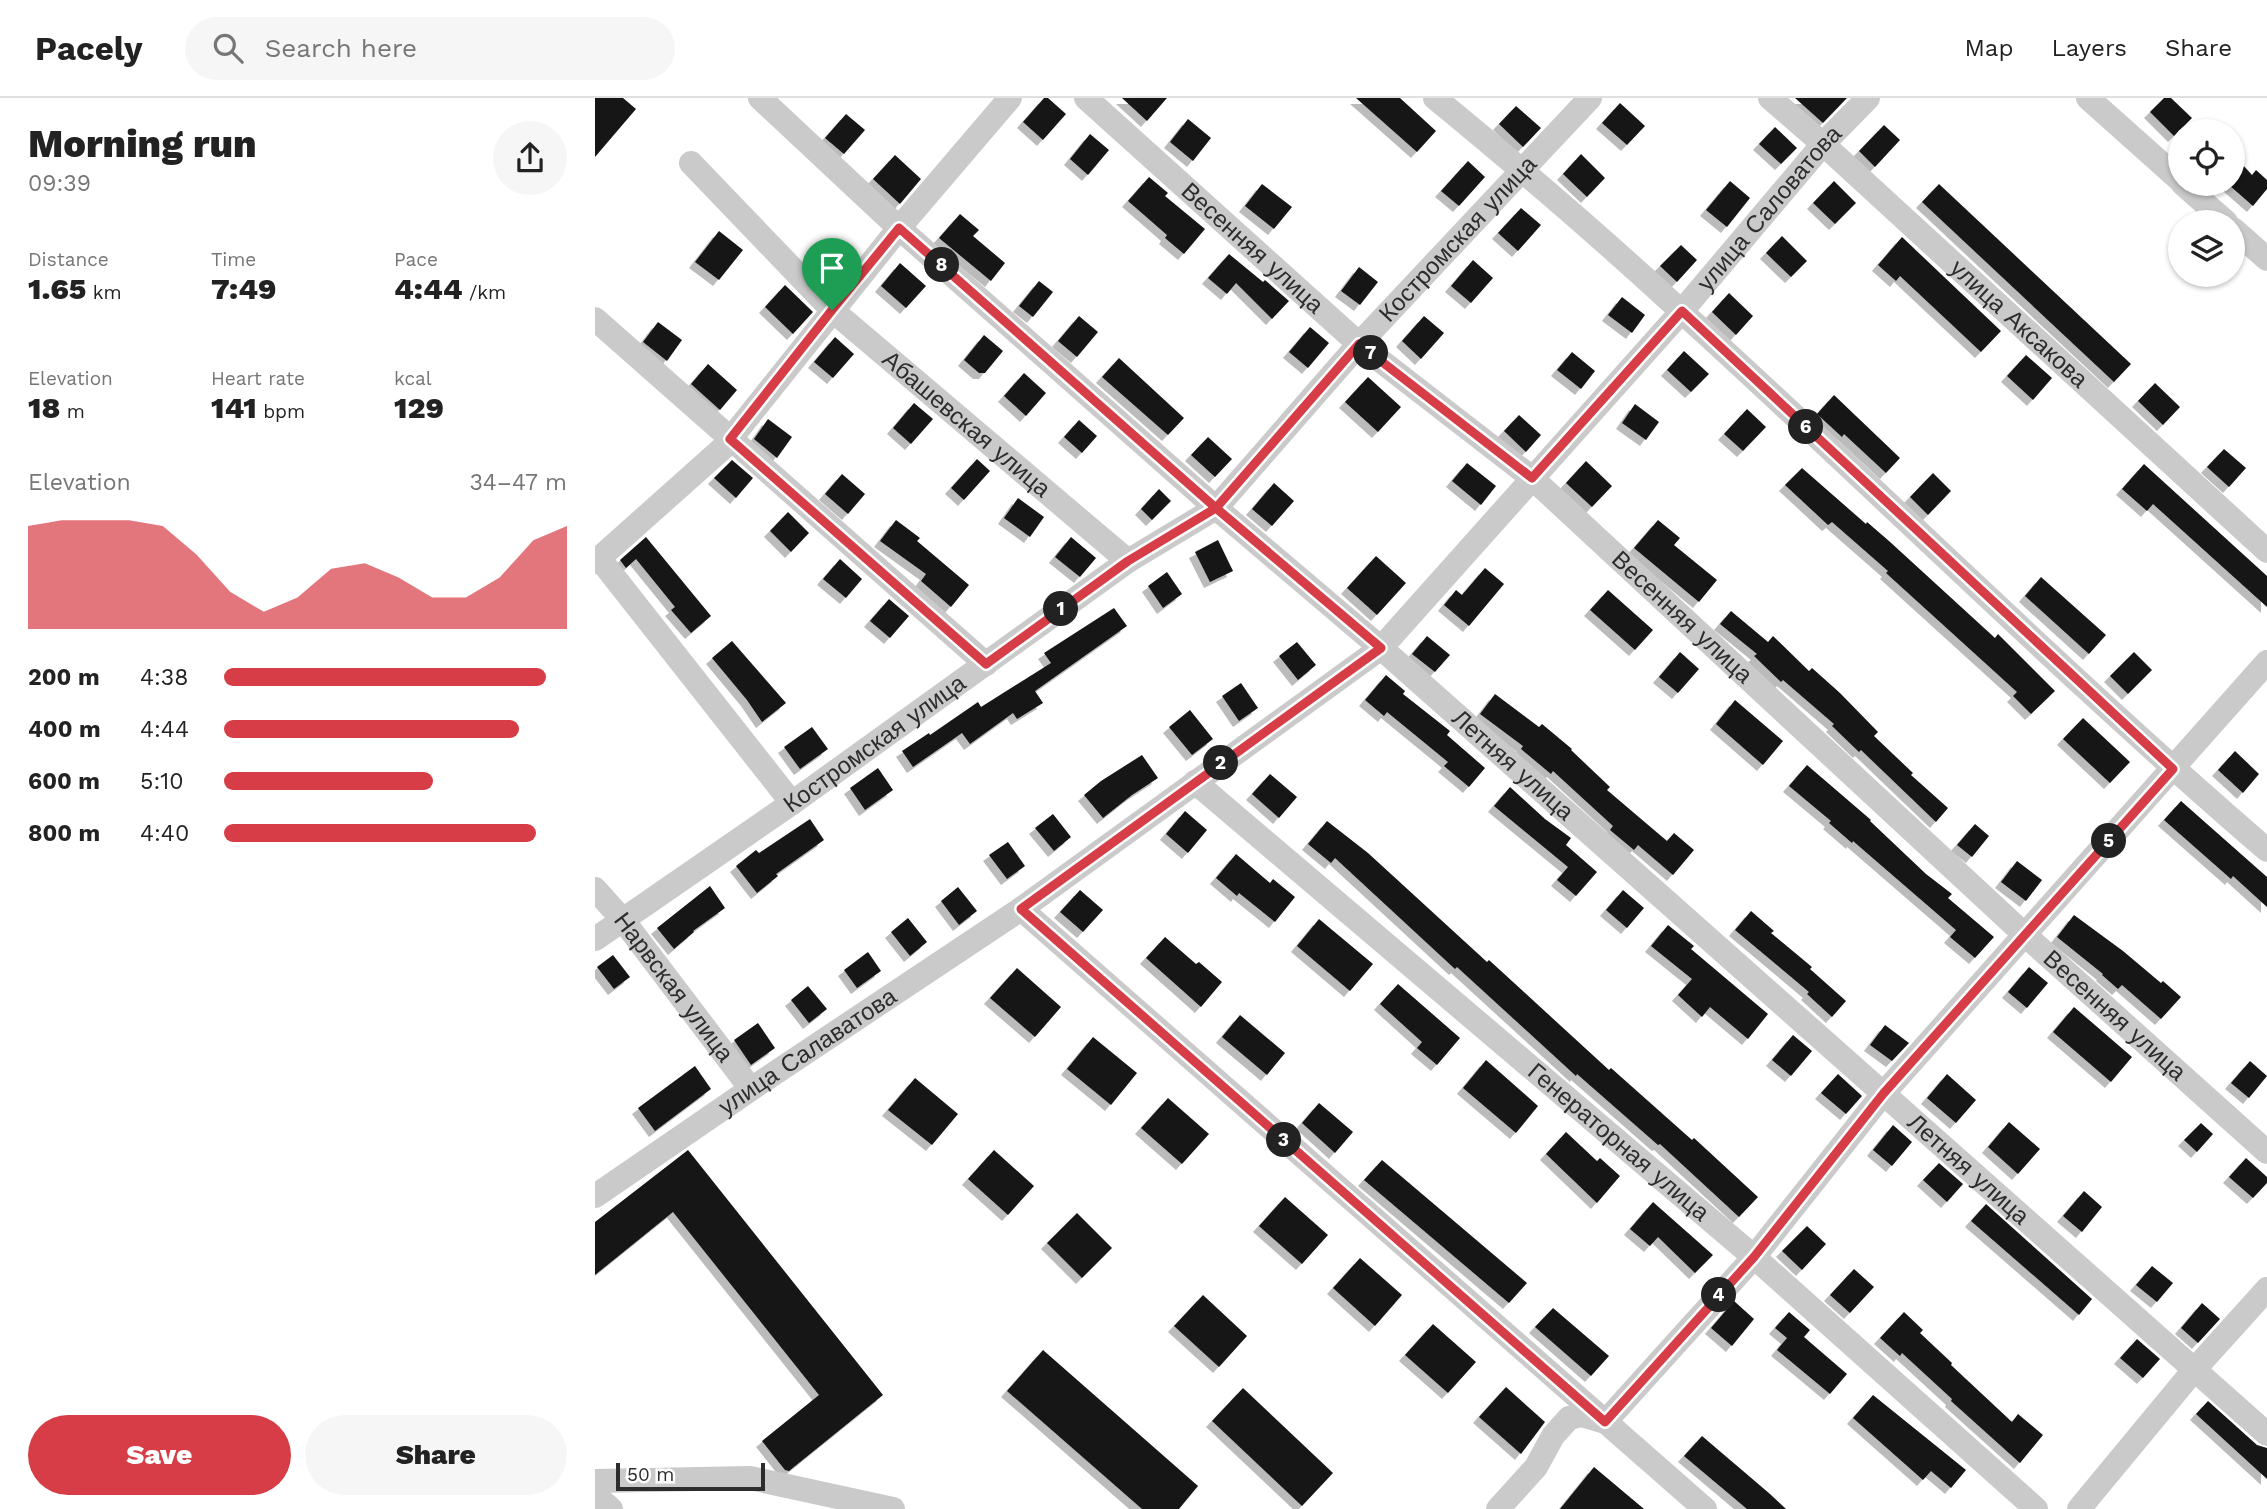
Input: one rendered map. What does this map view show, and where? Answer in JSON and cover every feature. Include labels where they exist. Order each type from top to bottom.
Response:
[{"type":"street","name":"Летняя улица","points":[[760,98],[899,228],[1216,508],[1381,648],[2267,1434]]},
{"type":"street","points":[[792,803],[597,560],[730,439],[899,228],[1010,98]]},
{"type":"street","name":"Весенняя улица","points":[[1086,98],[1359,344],[1532,478],[2025,935],[2267,1152]]},
{"type":"street","points":[[1435,98],[1522,170],[1682,311],[2173,769],[2267,850]]},
{"type":"street","name":"Костромская улица","points":[[595,939],[792,803],[1128,561],[1216,508],[1359,344],[1590,98]]},
{"type":"street","name":"улица Аксакова","points":[[1770,98],[2267,551]]},
{"type":"street","name":"улица Саловатова","points":[[1021,909],[1381,648],[1682,311],[1823,144],[1868,98]]},
{"type":"street","points":[[2088,98],[2168,170]]},
{"type":"street","name":"Абашевская улица","points":[[691,163],[832,310],[1128,561]]},
{"type":"street","points":[[2197,196],[2212,210]]},
{"type":"street","points":[[2245,240],[2267,259]]},
{"type":"street","points":[[595,319],[986,664]]},
{"type":"street","points":[[1605,1422],[1754,1257],[1883,1094],[2267,662]]},
{"type":"street","name":"Генераторная улица","points":[[1195,782],[1754,1257],[2036,1509]]},
{"type":"street","name":"Нарвская улица","points":[[595,889],[623,920],[751,1089]]},
{"type":"street","points":[[1021,909],[1705,1509]]},
{"type":"street","name":"улица Салаватова","points":[[595,1196],[1021,909]]},
{"type":"street","points":[[2079,1509],[2195,1370],[2267,1289]]},
{"type":"street","points":[[1499,1509],[1536,1467],[1553,1436],[1569,1418],[1582,1415],[1605,1422]]},
{"type":"street","points":[[595,1481],[750,1478],[893,1509]]},
{"type":"street","points":[[595,1495],[611,1509]]},
{"type":"building","points":[[595,98],[623,98],[636,109],[595,157]]},
{"type":"building","points":[[1044,98],[1048,98],[1066,114],[1043,140],[1023,122]]},
{"type":"building","points":[[1122,98],[1167,98],[1147,121]]},
{"type":"building","points":[[1356,98],[1400,98],[1436,131],[1417,152]]},
{"type":"building","points":[[1795,98],[1847,98],[1823,123]]},
{"type":"building","points":[[2164,98],[2171,98],[2192,118],[2168,119],[2168,130],[2150,112]]},
{"type":"building","points":[[1620,103],[1645,126],[1627,145],[1602,123]]},
{"type":"building","points":[[1516,106],[1541,128],[1523,147],[1499,124]]},
{"type":"building","points":[[846,114],[865,130],[844,154],[825,138]]},
{"type":"building","points":[[1188,119],[1211,138],[1193,161],[1170,142]]},
{"type":"building","points":[[1884,125],[1900,140],[1875,167],[1859,151]]},
{"type":"building","points":[[1775,127],[1797,148],[1781,164],[1759,144]]},
{"type":"building","points":[[1090,134],[1109,150],[1088,175],[1070,159]]},
{"type":"building","points":[[1581,154],[1605,178],[1587,197],[1563,174]]},
{"type":"building","points":[[895,155],[921,179],[900,204],[873,179]]},
{"type":"building","points":[[1468,161],[1485,177],[1459,206],[1441,191]]},
{"type":"building","points":[[2245,167],[2252,175],[2256,170],[2267,180],[2267,189],[2253,206],[2242,196],[2245,196]]},
{"type":"building","points":[[1149,177],[1168,193],[1165,196],[1205,229],[1184,254],[1165,238],[1167,235],[1128,201]]},
{"type":"building","points":[[1730,181],[1750,198],[1727,227],[1706,210]]},
{"type":"building","points":[[1834,181],[1856,203],[1835,224],[1813,203]]},
{"type":"building","points":[[1262,184],[1292,207],[1274,229],[1245,206]]},
{"type":"building","points":[[1939,184],[2131,364],[2114,382],[1922,202]]},
{"type":"building","points":[[1521,208],[1541,225],[1518,251],[1498,233]]},
{"type":"building","points":[[960,214],[979,230],[973,236],[1005,263],[991,281],[939,238]]},
{"type":"building","points":[[719,231],[743,250],[719,280],[695,262]]},
{"type":"building","points":[[1782,236],[1807,261],[1791,277],[1766,253]]},
{"type":"building","points":[[1902,237],[2001,331],[1981,352],[1900,276],[1896,281],[1878,265]]},
{"type":"building","points":[[1681,245],[1697,260],[1677,282],[1660,266]]},
{"type":"building","points":[[1229,254],[1289,301],[1272,319],[1236,283],[1227,294],[1208,278]]},
{"type":"building","points":[[1473,260],[1493,278],[1471,303],[1451,286]]},
{"type":"building","points":[[900,263],[926,286],[906,308],[881,286]]},
{"type":"building","points":[[1359,267],[1378,282],[1360,305],[1341,291]]},
{"type":"building","points":[[1039,281],[1053,292],[1033,317],[1019,306]]},
{"type":"building","points":[[785,285],[813,312],[793,334],[765,307]]},
{"type":"building","points":[[1729,293],[1753,316],[1736,335],[1712,312]]},
{"type":"building","points":[[1622,297],[1645,315],[1632,333],[1608,315]]},
{"type":"building","points":[[1079,316],[1098,332],[1077,357],[1058,341]]},
{"type":"building","points":[[1424,316],[1444,333],[1421,359],[1402,341]]},
{"type":"building","points":[[658,322],[682,340],[667,361],[643,342]]},
{"type":"building","points":[[1310,327],[1329,343],[1308,368],[1289,352]]},
{"type":"building","points":[[984,335],[1003,351],[985,373],[979,373],[964,360]]},
{"type":"building","points":[[835,337],[854,354],[833,378],[814,362]]},
{"type":"building","points":[[1684,351],[1709,374],[1691,392],[1667,370]]},
{"type":"building","points":[[1572,352],[1595,371],[1581,389],[1557,370]]},
{"type":"building","points":[[2026,355],[2052,378],[2033,400],[2007,376]]},
{"type":"building","points":[[1119,358],[1184,418],[1168,435],[1102,377]]},
{"type":"building","points":[[708,364],[737,390],[720,410],[691,384]]},
{"type":"building","points":[[1024,373],[1046,393],[1026,416],[1004,396]]},
{"type":"building","points":[[1368,377],[1401,407],[1378,432],[1345,402]]},
{"type":"building","points":[[2155,383],[2180,407],[2163,425],[2138,401]]},
{"type":"building","points":[[1834,395],[1900,458],[1886,473],[1844,434],[1842,437],[1817,414]]},
{"type":"building","points":[[914,403],[933,419],[911,444],[893,428]]},
{"type":"building","points":[[1635,404],[1659,422],[1646,440],[1622,423]]},
{"type":"building","points":[[1747,409],[1766,427],[1743,451],[1724,434]]},
{"type":"building","points":[[1519,415],[1541,435],[1526,452],[1504,431]]},
{"type":"building","points":[[768,419],[792,437],[777,458],[754,439]]},
{"type":"building","points":[[1079,420],[1097,436],[1082,453],[1064,437]]},
{"type":"building","points":[[1208,437],[1232,459],[1215,477],[1191,455]]},
{"type":"building","points":[[2224,449],[2246,468],[2229,487],[2207,467]]},
{"type":"building","points":[[977,459],[990,471],[964,500],[951,488]]},
{"type":"building","points":[[732,460],[753,478],[736,498],[714,478]]},
{"type":"building","points":[[1586,461],[1612,486],[1592,507],[1566,483]]},
{"type":"building","points":[[1467,463],[1496,486],[1481,505],[1452,481]]},
{"type":"building","points":[[2144,464],[2267,576],[2267,607],[2153,504],[2147,511],[2122,489]]},
{"type":"building","points":[[1802,468],[1889,541],[1995,638],[1998,634],[2055,691],[2031,714],[2013,696],[2017,692],[1886,573],[1888,571],[1832,522],[1828,525],[1785,485]]},
{"type":"building","points":[[1933,473],[1951,491],[1928,515],[1910,497]]},
{"type":"building","points":[[842,474],[865,494],[848,514],[825,494]]},
{"type":"building","points":[[1274,483],[1294,501],[1272,526],[1252,509]]},
{"type":"building","points":[[1159,489],[1171,501],[1152,520],[1141,509]]},
{"type":"building","points":[[1018,498],[1044,517],[1030,537],[1004,518]]},
{"type":"building","points":[[788,512],[809,533],[791,552],[770,531]]},
{"type":"building","points":[[896,520],[920,538],[917,541],[969,585],[951,607],[921,581],[926,574],[880,541]]},
{"type":"building","points":[[1658,520],[1680,538],[1674,545],[1717,580],[1699,602],[1634,548]]},
{"type":"building","points":[[646,537],[711,616],[691,633],[671,610],[675,607],[636,559],[626,568],[620,560]]},
{"type":"building","points":[[1071,537],[1096,558],[1080,577],[1055,557]]},
{"type":"building","points":[[1218,540],[1233,571],[1210,582],[1195,552]]},
{"type":"building","points":[[1376,556],[1406,583],[1377,615],[1347,588]]},
{"type":"building","points":[[840,559],[862,579],[846,598],[823,579]]},
{"type":"building","points":[[1485,568],[1504,584],[1469,626],[1444,605],[1456,590],[1462,595]]},
{"type":"building","points":[[1167,572],[1182,594],[1163,608],[1148,586]]},
{"type":"building","points":[[2041,577],[2106,635],[2089,654],[2025,596]]},
{"type":"building","points":[[1608,590],[1653,630],[1635,650],[1590,610]]},
{"type":"building","points":[[889,599],[909,616],[890,638],[870,621]]},
{"type":"building","points":[[1114,608],[1127,626],[1035,691],[1043,703],[1017,719],[1013,713],[970,744],[962,733],[913,767],[902,751],[978,702],[981,707],[1051,663],[1044,653]]},
{"type":"building","points":[[1731,611],[1768,642],[1773,636],[1809,671],[1812,668],[1878,732],[1874,736],[1913,773],[1911,775],[1948,808],[1936,822],[1861,750],[1859,752],[1832,726],[1834,724],[1783,680],[1781,682],[1754,656],[1757,654],[1720,624]]},
{"type":"building","points":[[1427,636],[1450,655],[1435,672],[1412,654]]},
{"type":"building","points":[[732,641],[786,703],[762,722],[712,658]]},
{"type":"building","points":[[1297,642],[1316,665],[1298,680],[1279,656]]},
{"type":"building","points":[[1680,652],[1699,669],[1678,693],[1659,677]]},
{"type":"building","points":[[2134,652],[2152,670],[2128,694],[2110,676]]},
{"type":"building","points":[[1386,675],[1405,691],[1403,694],[1450,731],[1447,735],[1485,768],[1469,787],[1444,766],[1448,762],[1387,712],[1384,716],[1365,700]]},
{"type":"building","points":[[1241,683],[1258,708],[1239,721],[1222,696]]},
{"type":"building","points":[[1495,694],[1539,727],[1542,724],[1572,749],[1610,787],[1607,790],[1667,841],[1674,833],[1694,850],[1673,875],[1638,845],[1634,850],[1610,830],[1613,826],[1553,771],[1551,774],[1521,749],[1523,746],[1480,714]]},
{"type":"building","points":[[1735,700],[1783,741],[1763,765],[1716,724]]},
{"type":"building","points":[[1190,710],[1213,739],[1192,755],[1169,727]]},
{"type":"building","points":[[2083,718],[2130,762],[2110,783],[2063,739]]},
{"type":"building","points":[[812,727],[828,749],[800,769],[784,747]]},
{"type":"building","points":[[2235,751],[2259,774],[2243,793],[2218,770]]},
{"type":"building","points":[[1142,755],[1158,778],[1103,818],[1084,795]]},
{"type":"building","points":[[1807,765],[1871,820],[1926,874],[1952,894],[1948,898],[1994,937],[1975,958],[1950,937],[1956,930],[1789,786]]},
{"type":"building","points":[[878,768],[893,790],[865,810],[850,788]]},
{"type":"building","points":[[1270,774],[1297,797],[1279,818],[1252,794]]},
{"type":"building","points":[[1510,787],[1545,819],[1571,838],[1566,845],[1597,872],[1576,896],[1557,880],[1568,867],[1494,806]]},
{"type":"building","points":[[2181,801],[2267,877],[2267,907],[2164,820]]},
{"type":"building","points":[[1185,811],[1207,830],[1188,853],[1166,834]]},
{"type":"building","points":[[1053,814],[1071,837],[1054,851],[1035,828]]},
{"type":"building","points":[[810,819],[824,840],[776,874],[778,876],[757,893],[736,866],[756,850],[759,853]]},
{"type":"building","points":[[1327,821],[1368,853],[1609,1070],[1611,1068],[1692,1140],[1694,1138],[1758,1197],[1739,1217],[1660,1144],[1577,1074],[1576,1076],[1457,967],[1455,969],[1335,858],[1331,863],[1308,844]]},
{"type":"building","points":[[1975,824],[1989,836],[1972,857],[1957,845]]},
{"type":"building","points":[[1008,842],[1025,866],[1007,879],[989,855]]},
{"type":"building","points":[[1236,854],[1270,883],[1273,879],[1295,897],[1275,922],[1216,878]]},
{"type":"building","points":[[2017,861],[2042,880],[2026,901],[2001,882]]},
{"type":"building","points":[[710,886],[725,908],[693,931],[674,949],[657,928]]},
{"type":"building","points":[[958,887],[977,911],[959,925],[941,901]]},
{"type":"building","points":[[1080,890],[1103,910],[1083,932],[1060,912]]},
{"type":"building","points":[[1623,890],[1644,908],[1627,928],[1606,910]]},
{"type":"building","points":[[1751,911],[1774,931],[1771,933],[1812,967],[1810,969],[1846,1001],[1832,1017],[1807,994],[1809,992],[1735,930]]},
{"type":"building","points":[[2074,915],[2181,997],[2161,1019],[2122,985],[2118,989],[2057,937]]},
{"type":"building","points":[[908,918],[927,942],[910,956],[891,932]]},
{"type":"building","points":[[1319,919],[1373,964],[1350,991],[1297,946]]},
{"type":"building","points":[[1668,925],[1694,946],[1691,949],[1768,1014],[1748,1039],[1710,1007],[1702,1017],[1678,995],[1692,979],[1651,946]]},
{"type":"building","points":[[1165,937],[1222,982],[1201,1007],[1146,958]]},
{"type":"building","points":[[868,952],[881,971],[857,988],[844,970]]},
{"type":"building","points":[[613,955],[630,977],[614,989],[597,967]]},
{"type":"building","points":[[2029,967],[2048,983],[2027,1008],[2008,992]]},
{"type":"building","points":[[1017,968],[1061,1007],[1035,1037],[990,998]]},
{"type":"building","points":[[1398,984],[1460,1038],[1437,1065],[1417,1048],[1422,1042],[1380,1004]]},
{"type":"building","points":[[808,986],[827,1009],[809,1023],[791,1000]]},
{"type":"building","points":[[2074,1007],[2132,1057],[2111,1082],[2053,1032]]},
{"type":"building","points":[[1240,1015],[1285,1053],[1267,1075],[1222,1037]]},
{"type":"building","points":[[758,1023],[775,1048],[751,1065],[734,1040]]},
{"type":"building","points":[[1885,1025],[1909,1043],[1892,1061],[1870,1045]]},
{"type":"building","points":[[1793,1035],[1812,1051],[1791,1076],[1772,1060]]},
{"type":"building","points":[[1093,1037],[1137,1073],[1111,1105],[1067,1069]]},
{"type":"building","points":[[1486,1060],[1538,1106],[1516,1133],[1463,1088]]},
{"type":"building","points":[[2250,1061],[2267,1076],[2249,1098],[2231,1083]]},
{"type":"building","points":[[695,1066],[711,1089],[655,1131],[638,1108]]},
{"type":"building","points":[[1838,1074],[1862,1096],[1846,1114],[1821,1093]]},
{"type":"building","points":[[1947,1074],[1976,1100],[1956,1123],[1927,1098]]},
{"type":"building","points":[[915,1078],[958,1114],[932,1145],[888,1110]]},
{"type":"building","points":[[1168,1098],[1209,1134],[1182,1164],[1141,1128]]},
{"type":"building","points":[[1319,1103],[1353,1132],[1335,1153],[1302,1123]]},
{"type":"building","points":[[2009,1122],[2040,1149],[2018,1174],[1988,1147]]},
{"type":"building","points":[[2201,1123],[2213,1134],[2197,1152],[2184,1140]]},
{"type":"building","points":[[1893,1125],[1912,1142],[1892,1166],[1873,1150]]},
{"type":"building","points":[[1566,1132],[1597,1161],[1600,1158],[1620,1176],[1597,1203],[1546,1154]]},
{"type":"building","points":[[688,1150],[883,1395],[789,1471],[785,1470],[762,1441],[819,1395],[673,1212],[595,1275],[595,1222]]},
{"type":"building","points":[[994,1150],[1034,1186],[1008,1215],[968,1179]]},
{"type":"building","points":[[2246,1158],[2267,1177],[2267,1183],[2253,1198],[2229,1177]]},
{"type":"building","points":[[1382,1160],[1527,1283],[1509,1303],[1364,1180]]},
{"type":"building","points":[[1939,1163],[1963,1184],[1947,1202],[1923,1180]]},
{"type":"building","points":[[2084,1191],[2102,1207],[2082,1232],[2063,1216]]},
{"type":"building","points":[[1285,1197],[1328,1235],[1302,1264],[1259,1226]]},
{"type":"building","points":[[1653,1202],[1713,1255],[1695,1273],[1658,1237],[1650,1246],[1630,1229]]},
{"type":"building","points":[[1986,1204],[2092,1299],[2079,1315],[1971,1221]]},
{"type":"building","points":[[1077,1213],[1112,1248],[1082,1278],[1047,1243]]},
{"type":"building","points":[[1807,1226],[1826,1244],[1802,1270],[1782,1251]]},
{"type":"building","points":[[1360,1258],[1402,1295],[1375,1326],[1333,1288]]},
{"type":"building","points":[[2152,1266],[2173,1283],[2157,1302],[2136,1285]]},
{"type":"building","points":[[1854,1269],[1874,1287],[1850,1313],[1830,1295]]},
{"type":"building","points":[[1203,1295],[1247,1336],[1219,1367],[1174,1326]]},
{"type":"building","points":[[1734,1301],[1754,1319],[1732,1346],[1711,1328]]},
{"type":"building","points":[[2202,1303],[2220,1319],[2198,1343],[2181,1328]]},
{"type":"building","points":[[1553,1308],[1609,1356],[1591,1376],[1535,1327]]},
{"type":"building","points":[[1789,1312],[1810,1330],[1804,1337],[1847,1374],[1830,1394],[1777,1350],[1787,1338],[1775,1328]]},
{"type":"building","points":[[1904,1312],[1923,1330],[1920,1333],[1952,1363],[1951,1365],[2012,1422],[2018,1414],[2043,1435],[2020,1463],[1902,1353],[1900,1356],[1880,1338]]},
{"type":"building","points":[[1433,1324],[1476,1362],[1448,1393],[1405,1355]]},
{"type":"building","points":[[2137,1339],[2160,1359],[2143,1378],[2120,1358]]},
{"type":"building","points":[[1043,1350],[1198,1486],[1179,1509],[1142,1509],[1007,1391]]},
{"type":"building","points":[[1506,1387],[1545,1422],[1521,1454],[1479,1417]]},
{"type":"building","points":[[1243,1388],[1333,1473],[1302,1506],[1212,1421]]},
{"type":"building","points":[[1873,1395],[1966,1470],[1951,1488],[1931,1471],[1923,1480],[1853,1418]]},
{"type":"building","points":[[2208,1401],[2257,1445],[2267,1448],[2267,1479],[2196,1414]]},
{"type":"building","points":[[1702,1436],[1786,1509],[1747,1509],[1684,1456]]},
{"type":"building","points":[[1594,1467],[1644,1509],[1560,1509]]},
{"type":"route","points":[[832,310],[730,439],[986,664],[1128,561],[1216,508],[1381,648],[1021,909],[1605,1422],[1754,1257],[1883,1094],[2173,769],[1682,311],[1532,478],[1359,344],[1216,508],[899,228],[832,310]]}]
